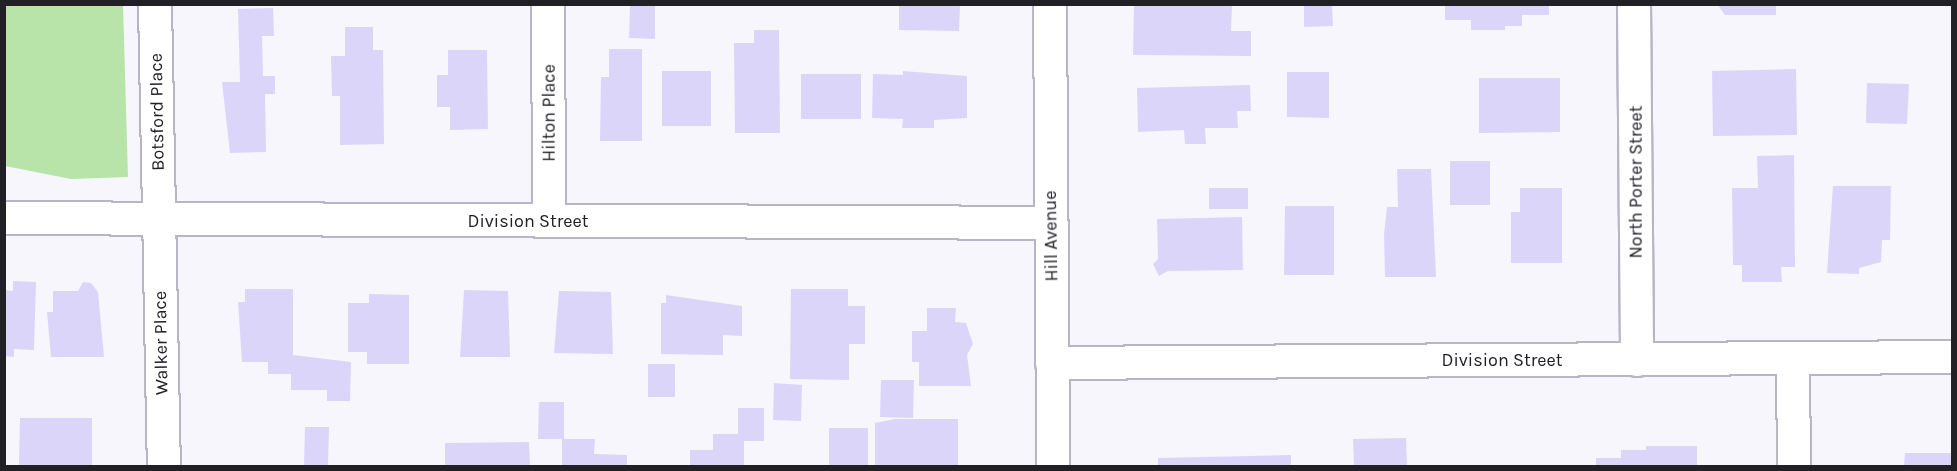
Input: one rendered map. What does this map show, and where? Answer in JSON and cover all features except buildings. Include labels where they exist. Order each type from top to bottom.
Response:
[{"type":"street","name":"Botsford Place","points":[[155,4],[159,219]]},
{"type":"street","name":"Hilton Place","points":[[549,4],[549,221]]},
{"type":"street","name":"Hill Avenue","points":[[1050,4],[1053,466]]},
{"type":"street","name":"North Porter Street","points":[[1634,4],[1637,360]]},
{"type":"street","name":"Division Street","points":[[4,218],[1051,223]]},
{"type":"street","name":"Walker Place","points":[[159,219],[164,466]]},
{"type":"street","name":"Division Street","points":[[1052,363],[1953,357]]},
{"type":"street","points":[[1793,359],[1794,466]]},
{"type":"green space","points":[[5,4],[123,5],[128,177],[71,179],[5,166]]}]
